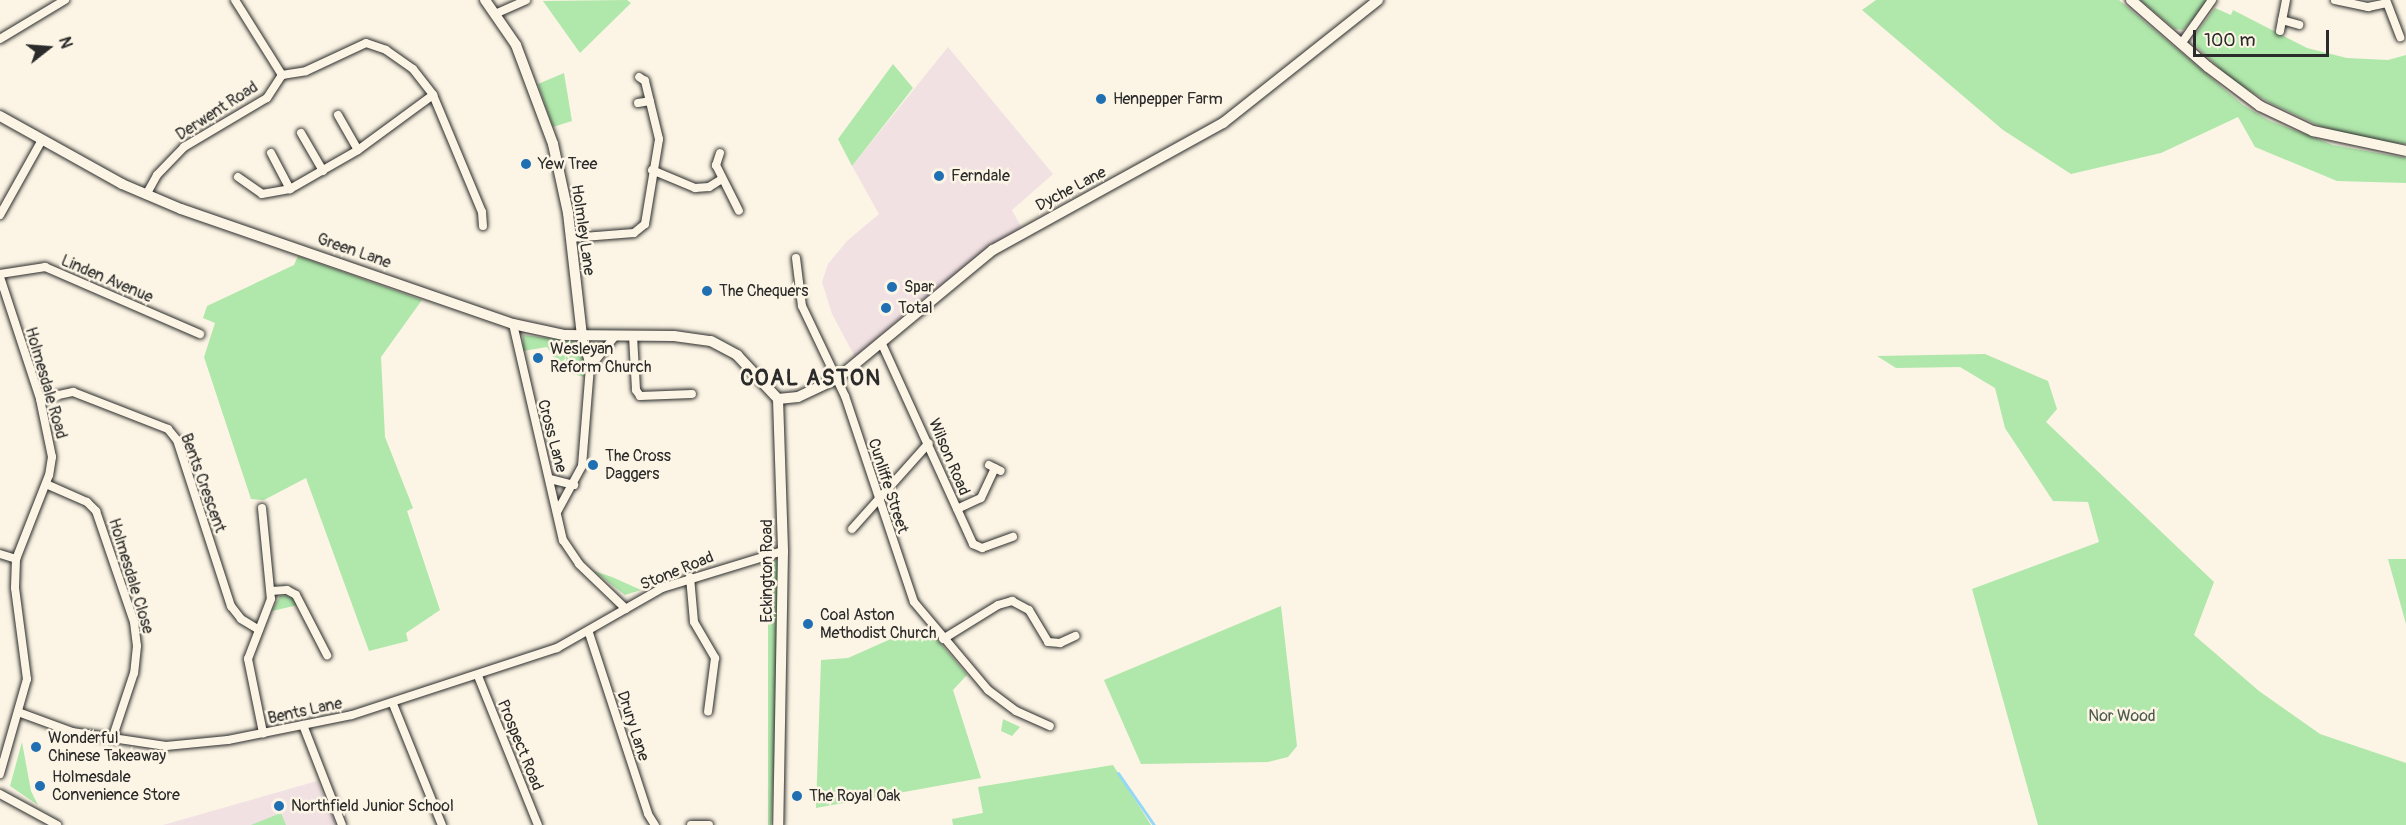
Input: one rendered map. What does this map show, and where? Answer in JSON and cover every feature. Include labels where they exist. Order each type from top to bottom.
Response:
[{"type":"main road","name":"Holmley Lane","points":[[485,0],[516,45],[541,106],[556,155],[571,238],[582,336]]},
{"type":"main road","name":"Dyche Lane","points":[[778,399],[798,397],[838,378],[993,250],[1223,123],[1378,0]]},
{"type":"main road","points":[[2131,0],[2235,88],[2283,118],[2348,141],[2406,151]]},
{"type":"main road","name":"Green Lane","points":[[0,116],[146,195],[513,324],[547,333],[582,336],[688,337],[719,344],[737,355],[778,399]]},
{"type":"main road","name":"Eckington Road","points":[[778,399],[783,551],[778,825]]},
{"type":"street","points":[[0,39],[65,0]]},
{"type":"street","points":[[235,0],[282,75],[306,71],[358,44],[372,44],[413,69],[433,95],[482,212],[483,226]]},
{"type":"street","points":[[495,14],[526,0]]},
{"type":"street","points":[[2181,44],[2212,0]]},
{"type":"street","points":[[2280,31],[2286,0]]},
{"type":"street","points":[[2335,0],[2368,7],[2387,2],[2400,37]]},
{"type":"street","points":[[2282,20],[2299,25]]},
{"type":"street","name":"Derwent Road","points":[[146,195],[157,175],[184,147],[267,98],[282,75]]},
{"type":"street","points":[[571,238],[640,230],[648,217],[652,170],[659,139],[645,81],[639,76]]},
{"type":"street","points":[[238,177],[262,194],[290,189],[358,150],[433,95]]},
{"type":"street","points":[[638,103],[650,100]]},
{"type":"street","points":[[338,115],[358,150]]},
{"type":"street","points":[[301,133],[322,171]]},
{"type":"street","points":[[0,215],[42,140]]},
{"type":"street","points":[[271,153],[290,189]]},
{"type":"street","points":[[720,153],[716,161],[722,179],[739,210]]},
{"type":"street","points":[[652,170],[695,188],[709,187],[722,179]]},
{"type":"street","name":"Cunliffe Street","points":[[796,258],[807,322],[838,378],[914,602],[943,639],[1001,701],[1050,726]]},
{"type":"street","name":"Linden Avenue","points":[[0,276],[45,267],[200,334]]},
{"type":"street","name":"Holmesdale Road","points":[[0,276],[40,399],[52,445],[46,484],[16,559],[15,588],[28,668],[0,774]]},
{"type":"street","name":"Cross Lane","points":[[513,324],[557,512],[570,553],[626,609]]},
{"type":"street","points":[[557,512],[574,485],[582,466],[590,367],[582,336]]},
{"type":"street","points":[[590,367],[615,336]]},
{"type":"street","points":[[633,336],[636,390],[640,396],[692,394]]},
{"type":"street","name":"Wilson Road","points":[[881,342],[975,547],[1013,537]]},
{"type":"street","name":"Bents Crescent","points":[[40,399],[73,392],[168,429],[177,440],[231,606],[241,619],[259,630]]},
{"type":"street","points":[[852,529],[929,443]]},
{"type":"street","points":[[957,509],[981,498],[995,468]]},
{"type":"street","points":[[550,479],[574,485]]},
{"type":"street","name":"Holmesdale Close","points":[[46,484],[87,502],[96,511],[134,622],[137,646],[134,673],[112,739]]},
{"type":"street","points":[[262,508],[272,591],[248,659],[263,733]]},
{"type":"street","name":"Stone Road","points":[[589,633],[650,593],[690,577],[783,551]]},
{"type":"street","points":[[0,554],[16,559]]},
{"type":"street","points":[[690,577],[694,622],[716,658],[706,696],[708,712]]},
{"type":"street","points":[[272,591],[287,590],[296,595],[327,655]]},
{"type":"street","points":[[943,639],[998,605],[1012,601],[1029,610],[1048,642],[1060,643],[1075,636]]},
{"type":"street","name":"Bents Lane","points":[[18,712],[72,732],[112,739],[182,745],[263,733],[393,704],[478,676],[589,633]]},
{"type":"street","name":"Drury Lane","points":[[589,633],[648,814],[655,825]]},
{"type":"street","name":"Prospect Road","points":[[478,676],[538,825]]},
{"type":"street","points":[[393,704],[442,825]]},
{"type":"street","points":[[303,725],[342,825]]},
{"type":"street","points":[[0,794],[57,825]]},
{"type":"street","points":[[691,825],[709,825]]},
{"type":"shaded area","points":[[948,47],[1053,174],[1012,210],[1021,227],[918,303],[855,357],[832,314],[822,282],[828,264],[847,241],[879,214],[852,166]]},
{"type":"shaded area","name":"Northfield Junior School","points":[[317,781],[336,825],[163,825]]},
{"type":"green space","points":[[627,0],[631,3],[580,53],[543,1]]},
{"type":"green space","points":[[1876,0],[2119,0],[2243,105],[2270,121],[2333,145],[2406,158],[2406,183],[2337,181],[2255,147],[2238,117],[2161,153],[2071,174],[2003,130],[1862,10]]},
{"type":"green space","points":[[2140,0],[2206,0],[2204,8],[2183,30],[2175,29]]},
{"type":"green space","points":[[2215,8],[2231,15],[2233,10],[2307,48],[2347,58],[2388,60],[2406,55],[2406,144],[2368,140],[2320,126],[2270,103],[2231,79],[2194,44],[2195,35]]},
{"type":"green space","points":[[893,64],[913,88],[852,166],[838,139]]},
{"type":"green space","points":[[564,73],[572,121],[553,127],[538,84]]},
{"type":"green space","points":[[298,256],[422,300],[381,357],[385,437],[413,508],[407,511],[440,610],[406,633],[408,641],[369,651],[306,478],[264,500],[251,499],[204,357],[215,323],[203,318],[207,306],[294,265]]},
{"type":"green space","points":[[523,335],[579,342],[586,364],[584,377],[562,371],[547,347],[523,351]]},
{"type":"green space","name":"Nor Wood","points":[[1985,354],[2048,381],[2057,409],[2046,422],[2214,582],[2194,635],[2259,691],[2320,734],[2406,763],[2406,825],[2038,825],[1972,589],[2099,542],[2088,502],[2053,501],[2005,428],[1995,388],[1960,367],[1896,368],[1877,356]]},
{"type":"green space","points":[[774,559],[778,564],[776,720],[771,825],[768,825],[768,574],[758,562]]},
{"type":"green space","points":[[2388,559],[2406,559],[2406,624]]},
{"type":"green space","points":[[594,571],[612,577],[641,590],[625,595]]},
{"type":"green space","points":[[280,596],[291,596],[298,605],[272,611]]},
{"type":"green space","points":[[1281,606],[1297,746],[1288,757],[1268,762],[1141,764],[1104,680]]},
{"type":"green space","points":[[931,632],[967,675],[953,690],[981,778],[816,808],[821,660],[848,658],[893,638]]},
{"type":"green space","points":[[1003,719],[1020,727],[1012,736],[1001,731]]},
{"type":"green space","points":[[22,742],[31,791],[38,805],[10,786]]},
{"type":"green space","points":[[1113,765],[1151,825],[953,825],[952,819],[983,813],[978,787]]},
{"type":"green space","points":[[281,813],[286,825],[251,825]]},
{"type":"waterway","points":[[1118,773],[1154,825]]},
{"type":"place","name":"Henpepper Farm","points":[[1101,99]]},
{"type":"place","name":"Yew Tree","points":[[526,164]]},
{"type":"place","name":"Ferndale","points":[[939,176]]},
{"type":"place","name":"Spar","points":[[892,287]]},
{"type":"place","name":"The Chequers","points":[[707,291]]},
{"type":"place","name":"Total","points":[[886,308]]},
{"type":"place","name":"Wesleyan Reform Church","points":[[538,358]]},
{"type":"place","name":"The Cross Daggers","points":[[593,465]]},
{"type":"place","name":"Coal Aston Methodist Church","points":[[808,624]]},
{"type":"place","name":"Wonderful Chinese Takeaway","points":[[36,747]]},
{"type":"place","name":"Holmesdale Convenience Store","points":[[40,786]]},
{"type":"place","name":"The Royal Oak","points":[[797,796]]},
{"type":"place","name":"Northfield Junior School","points":[[279,806]]},
{"type":"district","name":"COAL ASTON","points":[[811,379]]}]
